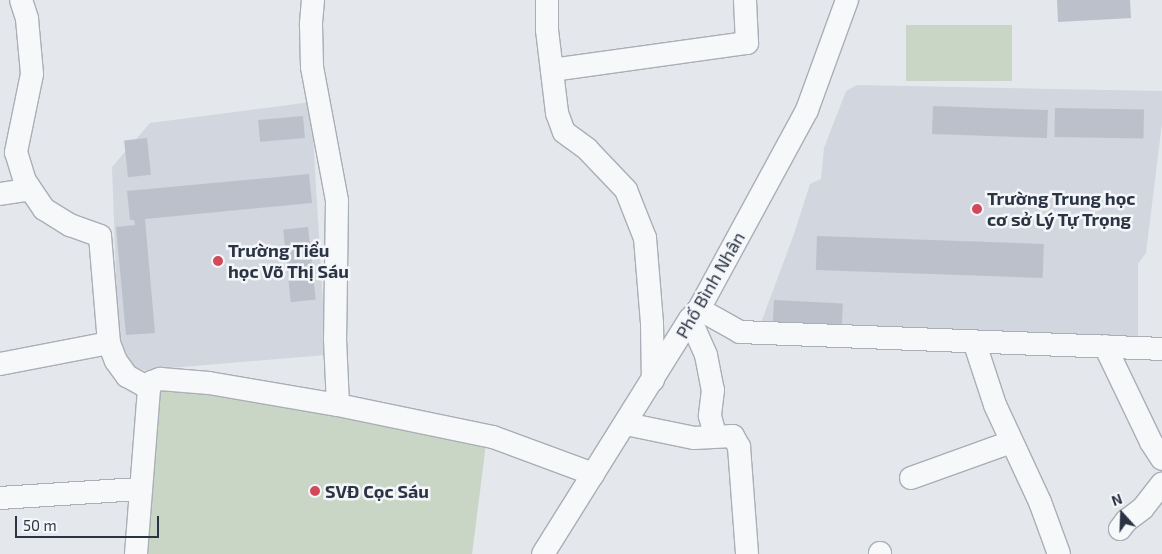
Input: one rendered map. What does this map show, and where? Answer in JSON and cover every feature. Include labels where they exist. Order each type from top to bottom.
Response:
[{"type":"street","points":[[21,0],[27,18],[32,74],[16,152],[25,181],[44,209],[70,226],[100,236],[109,343],[116,361],[127,376],[149,388]]},
{"type":"street","points":[[313,0],[311,25],[312,67],[337,201],[335,339],[338,405]]},
{"type":"street","points":[[546,0],[547,30],[557,113],[564,132],[587,149],[626,190],[645,238],[652,324],[653,380]]},
{"type":"street","points":[[552,70],[747,43],[745,0]]},
{"type":"street","name":"Phố Bình Nhân","points":[[543,554],[695,314],[808,110],[847,0]]},
{"type":"street","points":[[0,194],[30,189]]},
{"type":"street","points":[[695,314],[740,332],[1162,349]]},
{"type":"street","points":[[695,314],[713,390],[710,416],[715,435]]},
{"type":"street","points":[[974,341],[995,405],[1040,502],[1059,554]]},
{"type":"street","points":[[0,364],[109,343]]},
{"type":"street","points":[[1104,346],[1151,442],[1162,459]]},
{"type":"street","points":[[136,554],[149,388],[152,382],[160,379],[209,383],[338,405],[493,437],[593,474]]},
{"type":"street","points":[[626,424],[694,438],[715,435],[733,436],[739,447],[747,554]]},
{"type":"street","points":[[911,478],[1011,442]]},
{"type":"street","points":[[1120,529],[1126,521],[1143,508],[1162,484]]},
{"type":"street","points":[[0,498],[141,489]]},
{"type":"shaded area","name":"Trường Trung học cơ sở Lý Tự Trọng","points":[[857,85],[1162,91],[1162,123],[1146,253],[1138,264],[1138,349],[759,328],[794,234],[810,184],[821,179],[824,148],[846,91]]},
{"type":"shaded area","name":"Trường Tiểu học Võ Thị Sáu","points":[[311,102],[326,355],[135,371],[119,355],[112,167],[150,123]]},
{"type":"green space","points":[[906,25],[1012,25],[1012,81],[906,81]]},
{"type":"green space","name":"SVĐ Cọc Sáu","points":[[173,368],[488,428],[472,554],[145,554],[157,379]]},
{"type":"building","points":[[1057,0],[1130,0],[1131,18],[1058,22]]},
{"type":"building","points":[[933,106],[1048,110],[1047,138],[932,134]]},
{"type":"building","points":[[1055,108],[1144,110],[1143,139],[1054,137]]},
{"type":"building","points":[[303,116],[305,138],[260,142],[258,120]]},
{"type":"building","points":[[147,138],[151,175],[128,177],[124,140]]},
{"type":"building","points":[[309,174],[312,203],[145,219],[155,333],[126,335],[116,227],[135,225],[134,220],[130,220],[127,191]]},
{"type":"building","points":[[308,227],[316,300],[291,302],[283,230]]},
{"type":"building","points":[[817,236],[1044,244],[1043,278],[816,270]]},
{"type":"building","points":[[774,300],[843,304],[841,331],[773,327]]},
{"type":"place","name":"Trường Trung học cơ sở Lý Tự Trọng","points":[[977,209]]},
{"type":"place","name":"Trường Tiểu học Võ Thị Sáu","points":[[218,261]]},
{"type":"place","name":"SVĐ Cọc Sáu","points":[[315,491]]}]
